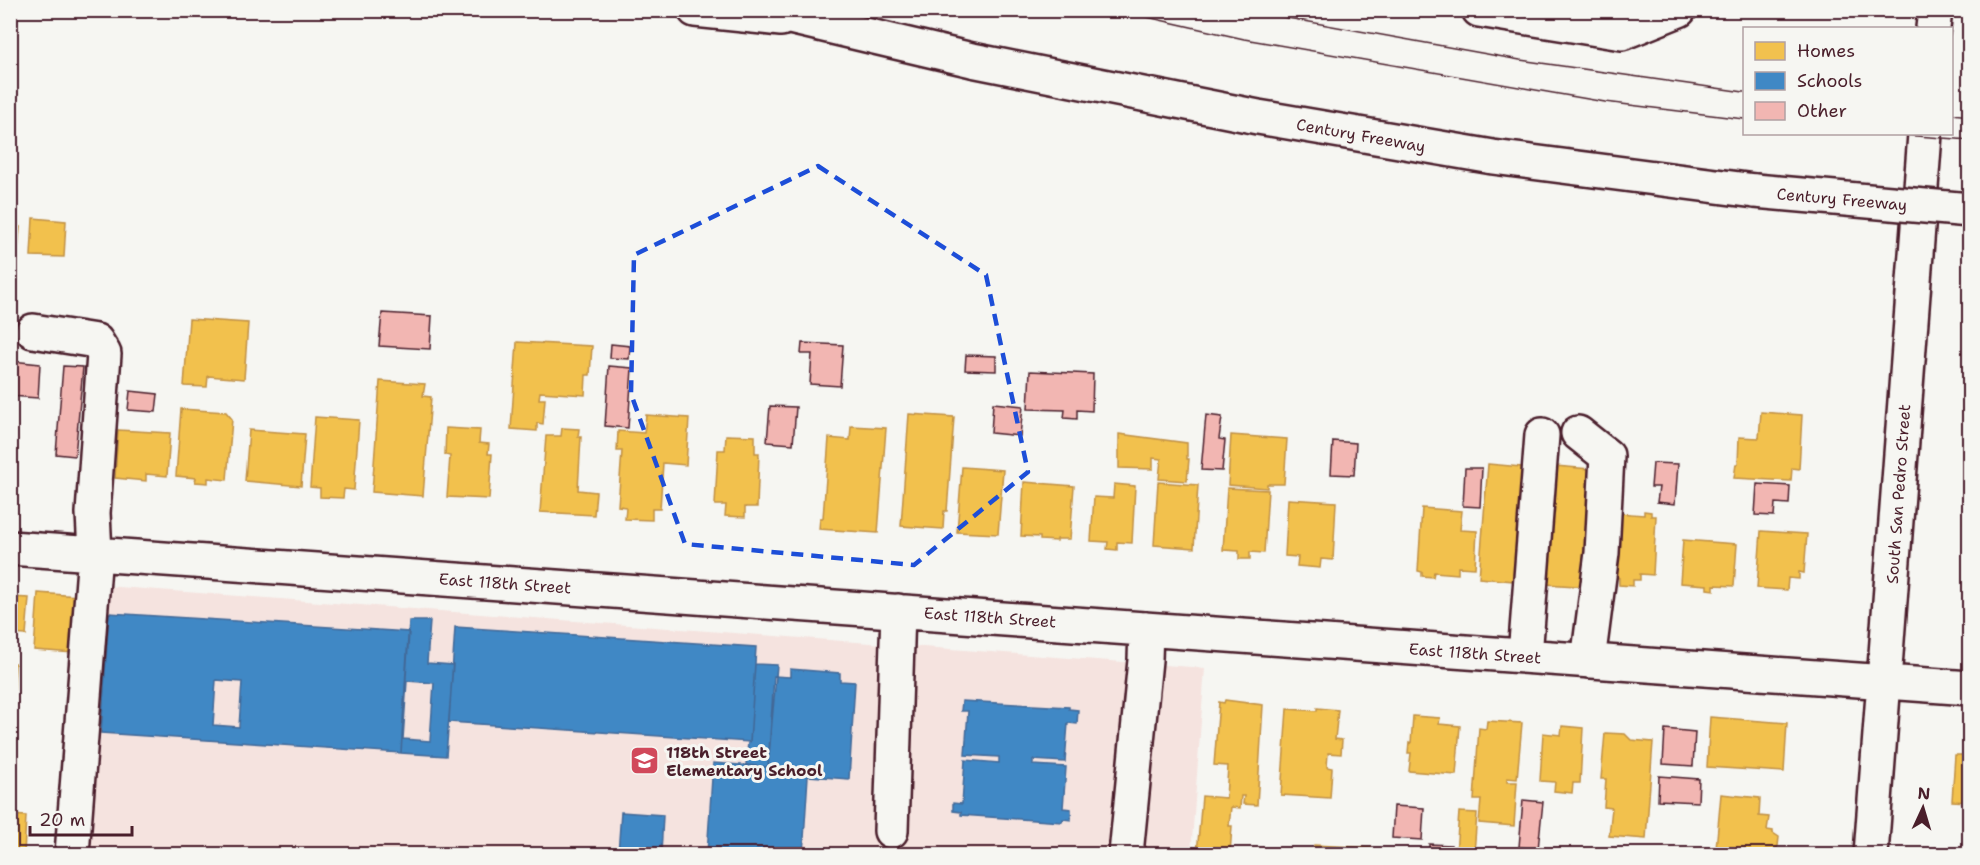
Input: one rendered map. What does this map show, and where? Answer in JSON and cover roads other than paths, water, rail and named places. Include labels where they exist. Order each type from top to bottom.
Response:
[{"type":"main road","points":[[696,10],[795,20]]},
{"type":"main road","name":"Century Freeway","points":[[760,10],[972,60],[1258,117],[1493,157],[1755,191],[1970,210]]},
{"type":"main road","points":[[1479,10],[1622,33],[1679,10]]},
{"type":"main road","points":[[1933,27],[1935,10]]},
{"type":"main road","name":"South San Pedro Street","points":[[1871,855],[1925,135]]},
{"type":"main road","points":[[33,331],[96,341],[104,354],[93,513],[95,554],[72,855]]},
{"type":"main road","points":[[1578,433],[1607,456],[1602,553],[1588,661]]},
{"type":"main road","points":[[1525,656],[1542,435]]},
{"type":"main road","name":"East 118th Street","points":[[10,548],[1970,688]]},
{"type":"main road","points":[[891,831],[898,611]]},
{"type":"main road","points":[[1126,855],[1146,629]]},
{"type":"tram line","points":[[1116,10],[1244,39],[1605,102],[1743,119]]},
{"type":"tram line","points":[[1243,10],[1520,60],[1743,92]]},
{"type":"tram line","points":[[1953,114],[1970,116]]},
{"type":"tram line","points":[[1903,135],[1970,140]]},
{"type":"place","name":"118th Street Elementary School","points":[[645,761]]}]
